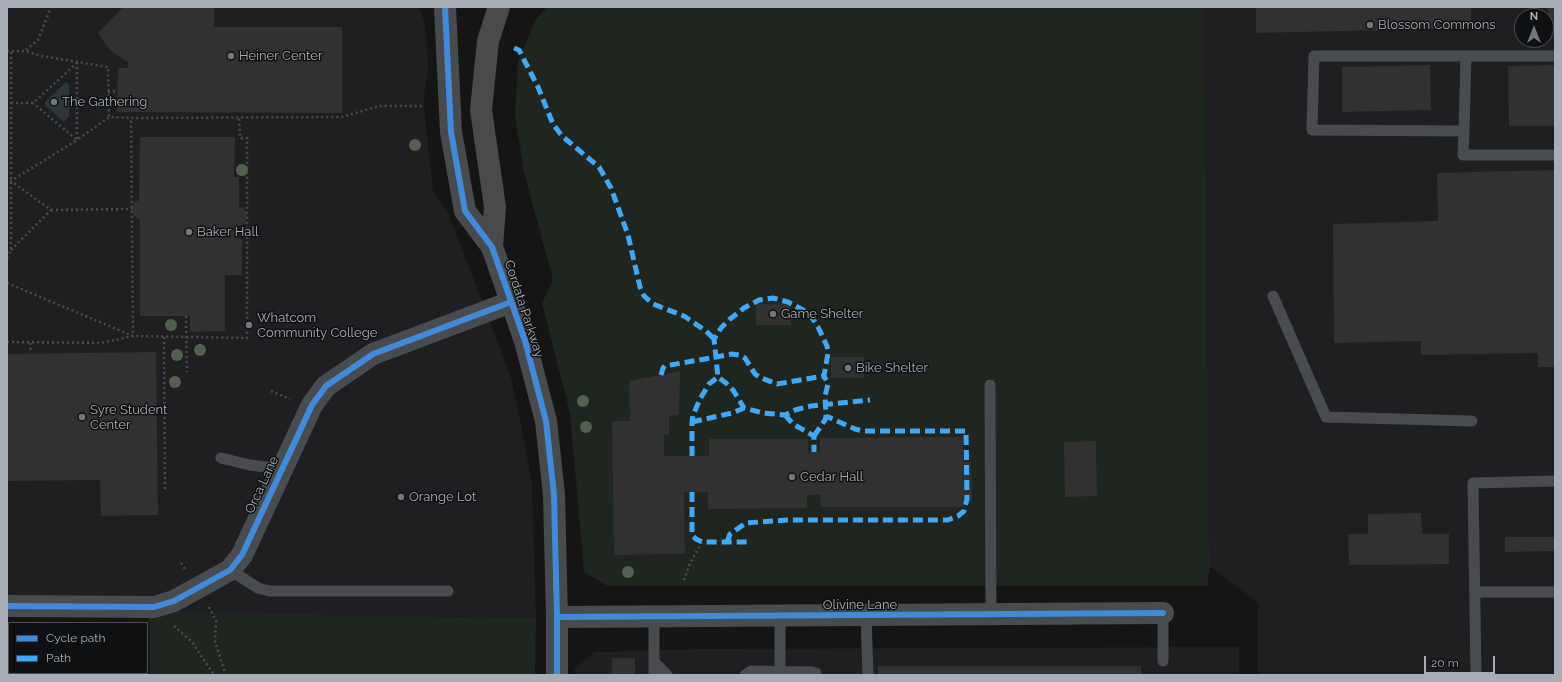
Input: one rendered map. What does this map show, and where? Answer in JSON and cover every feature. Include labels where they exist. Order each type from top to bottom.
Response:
[{"type":"street","name":"Cordata Parkway","points":[[445,7],[451,132],[465,211],[492,247],[525,341],[546,421],[554,495],[557,675]]},
{"type":"street","name":"Cordata Parkway","points":[[492,247],[495,208],[481,110],[488,41],[499,7]]},
{"type":"street","name":"Orca Lane","points":[[7,606],[154,607],[174,601],[230,570],[242,555],[312,404],[326,386],[373,354],[511,302]]},
{"type":"street","name":"Olivine Lane","points":[[557,617],[1163,613]]},
{"type":"lane","points":[[1464,132],[1312,130],[1314,56],[1555,56]]},
{"type":"lane","points":[[1466,56],[1463,155],[1555,155]]},
{"type":"lane","points":[[1273,296],[1326,417],[1472,421]]},
{"type":"lane","points":[[990,385],[991,615]]},
{"type":"lane","points":[[221,458],[250,465],[282,469]]},
{"type":"lane","points":[[1476,675],[1473,483],[1555,481]]},
{"type":"lane","points":[[230,570],[258,588],[269,591],[448,591]]},
{"type":"lane","points":[[1475,592],[1555,592]]},
{"type":"lane","points":[[1163,613],[1163,661]]},
{"type":"lane","points":[[866,615],[868,675]]},
{"type":"lane","points":[[780,616],[780,671]]},
{"type":"lane","points":[[654,617],[654,675]]},
{"type":"lane","points":[[654,662],[667,675]]},
{"type":"lane","points":[[745,675],[751,671],[812,672],[816,675]]},
{"type":"path","points":[[26,51],[38,40],[51,7]]},
{"type":"path","points":[[7,51],[26,51],[42,56],[108,67],[109,117]]},
{"type":"path","points":[[11,51],[11,250]]},
{"type":"path","points":[[33,103],[77,62]]},
{"type":"path","points":[[77,62],[77,140]]},
{"type":"path","points":[[108,92],[118,91]]},
{"type":"path","points":[[11,103],[33,103],[77,140]]},
{"type":"path","points":[[11,181],[77,140],[109,117],[342,117],[379,106],[424,106]]},
{"type":"path","points":[[131,118],[133,336]]},
{"type":"path","points":[[7,342],[101,343],[133,336],[247,338],[247,138],[240,138],[239,118]]},
{"type":"path","points":[[11,181],[51,210],[132,209]]},
{"type":"path","points":[[7,258],[11,250],[51,210]]},
{"type":"path","points":[[7,283],[133,336]]},
{"type":"path","points":[[186,316],[186,372]]},
{"type":"path","points":[[164,337],[165,492]]},
{"type":"path","points":[[30,343],[31,354]]},
{"type":"path","points":[[272,391],[290,399]]},
{"type":"path","points":[[684,580],[690,563],[702,542]]},
{"type":"path","points":[[209,606],[216,621],[215,642],[226,675]]},
{"type":"path","points":[[171,622],[192,642],[214,675]]},
{"type":"shaded area","name":"Whatcom Community College","points":[[7,7],[419,7],[424,20],[427,42],[428,72],[424,95],[424,106],[433,191],[448,213],[511,378],[522,429],[532,485],[536,618],[253,613],[150,675],[149,612],[7,612]]},
{"type":"shaded area","points":[[547,7],[1204,7],[1210,567],[1207,586],[608,586],[584,572],[570,413],[542,303],[553,280],[524,172],[515,115],[518,62],[536,19]]},
{"type":"shaded area","points":[[1204,7],[1555,7],[1555,675],[1258,675],[1258,603],[1210,567]]},
{"type":"shaded area","points":[[66,82],[69,85],[69,116],[64,122],[45,105],[45,102]]},
{"type":"shaded area","points":[[149,612],[536,618],[535,675],[150,675]]},
{"type":"shaded area","points":[[1239,647],[1239,675],[575,675],[575,668],[595,652],[697,649]]},
{"type":"building","name":"Heiner Center","points":[[123,7],[214,7],[214,27],[342,27],[342,113],[117,112],[118,68],[128,68],[128,62],[111,51],[98,33]]},
{"type":"building","points":[[1256,7],[1471,7],[1471,28],[1256,33]]},
{"type":"building","points":[[1555,7],[1555,25],[1554,8],[1548,8]]},
{"type":"building","points":[[1430,65],[1431,110],[1342,112],[1342,67]]},
{"type":"building","points":[[1555,65],[1555,126],[1509,126],[1508,66]]},
{"type":"building","name":"Baker Hall","points":[[140,137],[235,137],[234,177],[239,177],[239,207],[244,208],[247,215],[245,224],[238,226],[238,239],[242,239],[242,275],[225,275],[225,331],[190,332],[190,316],[140,316],[140,220],[134,216],[132,209],[134,202],[139,200]]},
{"type":"building","points":[[1555,170],[1555,367],[1538,367],[1538,353],[1421,355],[1421,341],[1334,343],[1333,224],[1438,221],[1437,173]]},
{"type":"building","name":"Game Shelter","points":[[790,303],[791,325],[756,325],[756,304]]},
{"type":"building","name":"Syre Student Center","points":[[156,352],[158,515],[101,516],[100,480],[7,481],[7,354]]},
{"type":"building","name":"Bike Shelter","points":[[831,357],[864,357],[864,378],[831,378]]},
{"type":"building","name":"Cedar Hall","points":[[680,371],[679,415],[669,416],[669,435],[664,435],[664,456],[709,456],[709,439],[808,439],[808,452],[820,452],[820,438],[963,437],[963,462],[971,462],[972,501],[963,501],[963,507],[821,507],[820,495],[807,495],[807,508],[708,509],[708,492],[684,492],[685,554],[614,555],[612,421],[630,421],[629,381]]},
{"type":"building","points":[[1096,441],[1097,496],[1065,497],[1064,442]]},
{"type":"building","points":[[1421,513],[1422,534],[1449,534],[1449,564],[1349,565],[1348,534],[1368,534],[1368,514]]},
{"type":"building","points":[[1505,537],[1555,537],[1555,551],[1505,552]]},
{"type":"building","points":[[7,656],[8,674],[37,674],[37,675],[7,675]]},
{"type":"building","points":[[612,658],[635,658],[635,675],[612,675]]},
{"type":"building","points":[[878,666],[1141,666],[1141,675],[878,675]]},
{"type":"marked path","points":[[514,48],[519,50],[538,87],[553,124],[562,136],[599,167],[611,188],[628,235],[640,287],[644,296],[653,304],[684,316],[706,331],[714,339]]},
{"type":"marked path","points":[[661,375],[665,366],[716,357],[732,354],[745,358],[755,374],[777,384],[824,376],[828,353],[827,346],[813,319],[803,310],[788,302],[773,298],[759,300],[744,308],[721,328],[714,339],[716,357],[718,377],[733,390],[744,408],[763,413],[785,415],[795,410],[811,406],[870,400]]},
{"type":"marked path","points":[[814,436],[825,420],[826,416],[825,396],[828,384],[824,376]]},
{"type":"marked path","points":[[692,456],[693,415],[709,384],[718,377]]},
{"type":"marked path","points":[[692,422],[732,413],[744,408]]},
{"type":"marked path","points":[[785,415],[793,424],[814,436],[814,452]]},
{"type":"marked path","points":[[727,542],[730,534],[746,523],[787,520],[948,520],[958,516],[964,511],[967,499],[966,431],[863,431],[826,416]]},
{"type":"marked path","points":[[692,492],[692,535],[696,539],[702,542],[751,542]]},
{"type":"cycle path","points":[[445,7],[451,132],[465,211],[492,247],[525,341],[546,421],[554,495],[557,675]]},
{"type":"cycle path","points":[[7,606],[154,607],[174,601],[230,570],[242,555],[312,405],[326,386],[373,354],[511,302]]},
{"type":"cycle path","points":[[557,617],[1163,613]]},
{"type":"place","name":"Blossom Commons","points":[[1370,25]]},
{"type":"place","name":"Heiner Center","points":[[231,56]]},
{"type":"place","name":"The Gathering","points":[[54,102]]},
{"type":"place","name":"Baker Hall","points":[[189,232]]},
{"type":"place","name":"Game Shelter","points":[[773,314]]},
{"type":"place","name":"Whatcom Community College","points":[[249,325]]},
{"type":"place","name":"Bike Shelter","points":[[848,368]]},
{"type":"place","name":"Syre Student Center","points":[[82,417]]},
{"type":"place","name":"Cedar Hall","points":[[792,477]]},
{"type":"place","name":"Orange Lot","points":[[401,497]]}]
